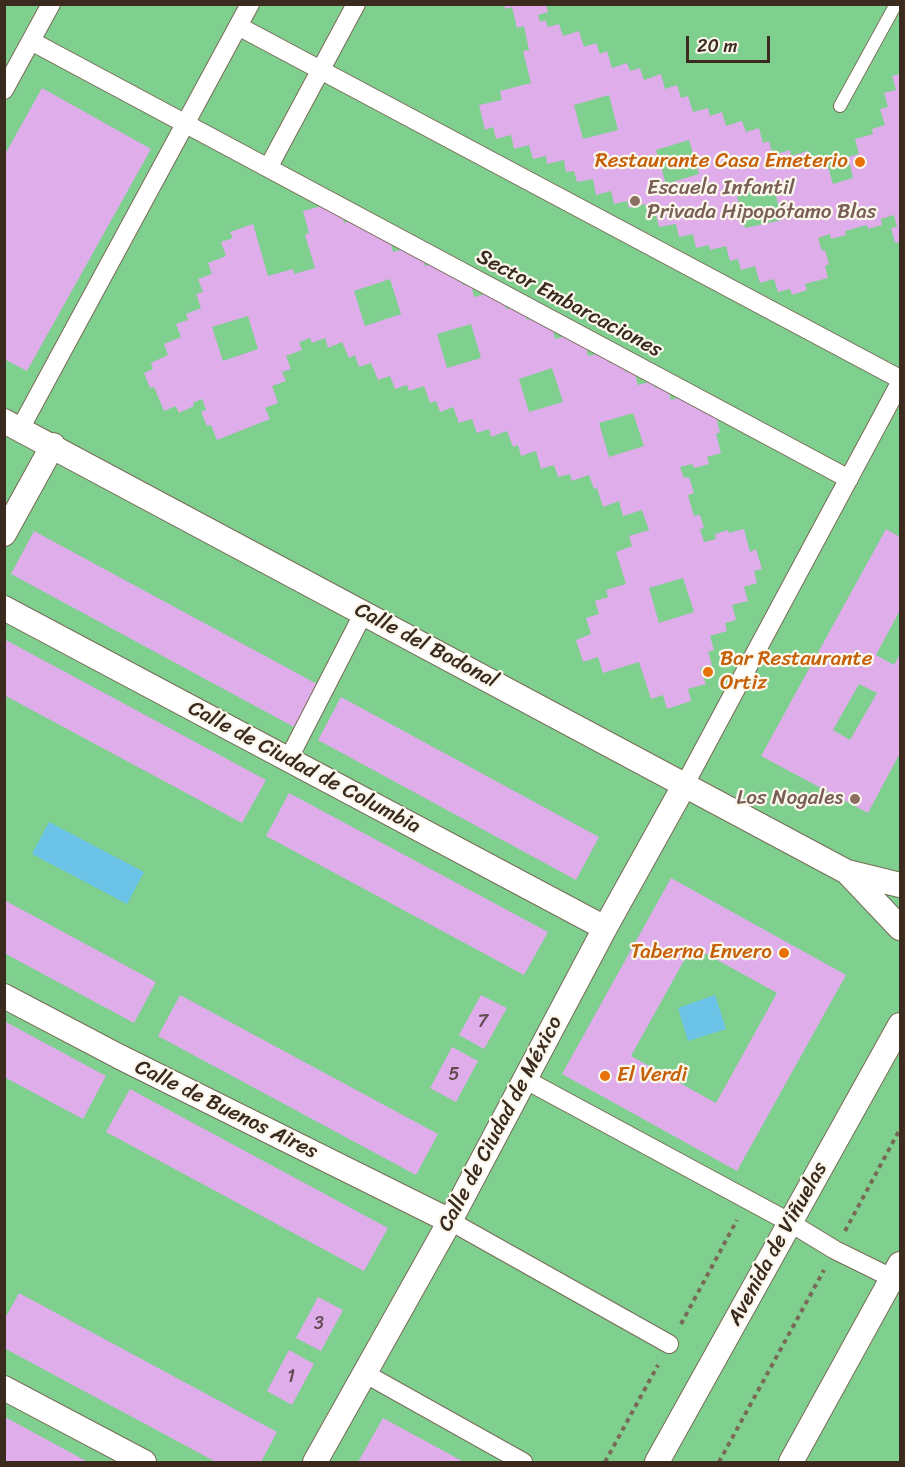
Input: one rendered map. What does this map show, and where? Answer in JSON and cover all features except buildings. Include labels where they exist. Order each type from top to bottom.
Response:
[{"type":"street","points":[[4,90],[51,4]]},
{"type":"street","points":[[12,425],[185,124],[250,4]]},
{"type":"street","points":[[268,168],[356,4]]},
{"type":"street","points":[[238,26],[900,381],[685,784]]},
{"type":"street","name":"Sector Embarcaciones","points":[[31,41],[849,479]]},
{"type":"street","name":"Calle del Bodonal","points":[[12,425],[847,872],[900,885]]},
{"type":"street","points":[[4,534],[53,445]]},
{"type":"street","name":"Calle de Ciudad de Columbia","points":[[4,608],[605,928]]},
{"type":"street","points":[[288,760],[364,612]]},
{"type":"street","name":"Calle de Ciudad de México","points":[[315,1462],[450,1221],[605,928],[685,784]]},
{"type":"street","name":"Calle del Bodonal","points":[[847,872],[900,928]]},
{"type":"street","name":"Calle de Buenos Aires","points":[[4,996],[120,1057],[450,1221]]},
{"type":"street","name":"Avenida de Viñuelas","points":[[657,1462],[900,1025]]},
{"type":"street","points":[[525,1080],[789,1222],[835,1250],[898,1274],[791,1462]]},
{"type":"street","points":[[450,1221],[669,1344]]},
{"type":"street","points":[[364,1373],[523,1462]]},
{"type":"street","points":[[4,1388],[144,1462]]},
{"type":"lane","points":[[840,106],[896,4]]},
{"type":"path","points":[[719,1462],[900,1129]]},
{"type":"green space","points":[[5,5],[900,5],[900,1462],[5,1462]]},
{"type":"water","points":[[49,822],[144,872],[127,904],[32,854]]},
{"type":"water","points":[[715,995],[726,1029],[688,1041],[678,1008]]},
{"type":"place","name":"Restaurante Casa Emeterio","points":[[860,162]]},
{"type":"place","name":"Escuela Infantil Privada Hipopótamo Blas","points":[[635,201]]},
{"type":"place","name":"Bar Restaurante Ortiz","points":[[708,672]]},
{"type":"place","name":"Los Nogales","points":[[855,799]]},
{"type":"place","name":"Taberna Envero","points":[[784,953]]},
{"type":"place","name":"El Verdi","points":[[605,1076]]}]
